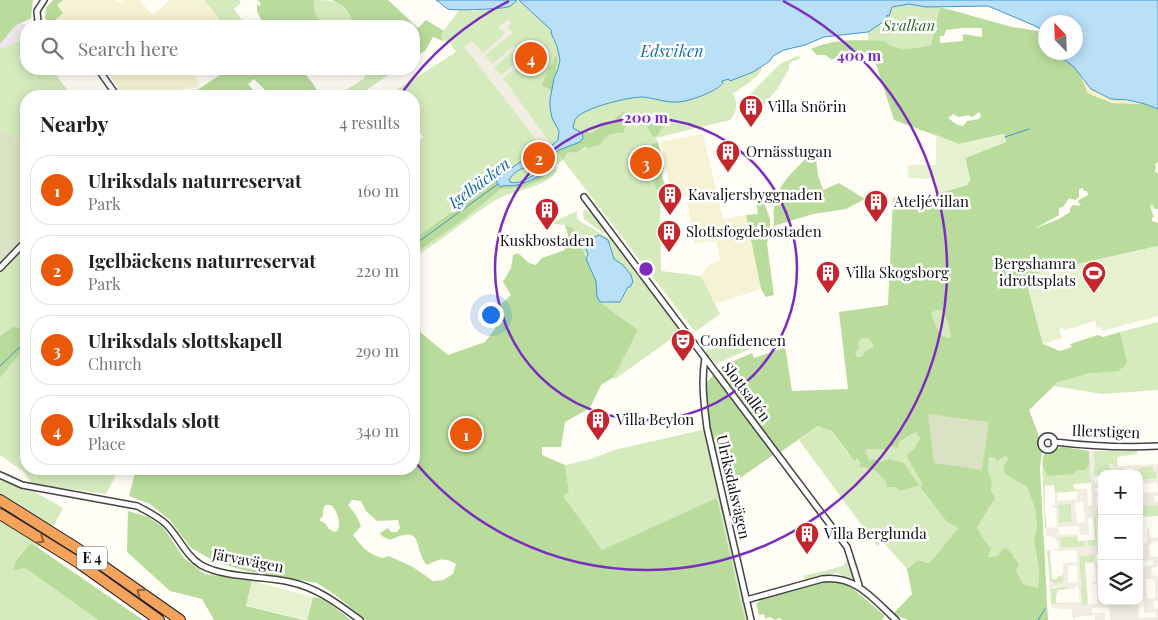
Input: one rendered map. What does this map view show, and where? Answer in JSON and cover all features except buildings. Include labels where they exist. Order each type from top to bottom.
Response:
[{"type":"highway","name":"E 4","points":[[0,500],[86,554],[180,620]]},
{"type":"highway","name":"E 4","points":[[0,514],[79,563],[159,620]]},
{"type":"street","points":[[38,20],[37,11],[44,0]]},
{"type":"street","points":[[102,75],[112,90]]},
{"type":"street","name":"Slottsallén","points":[[584,196],[847,547],[859,585]]},
{"type":"street","points":[[0,268],[20,247]]},
{"type":"street","name":"Ulriksdalsvägen","points":[[705,358],[703,401],[707,428],[751,620]]},
{"type":"street","name":"Illerstigen","points":[[1054,442],[1100,447],[1158,446]]},
{"type":"street","name":"Järvavägen","points":[[0,475],[22,485],[137,506],[148,511],[166,525],[200,565],[220,572],[291,582],[315,590],[332,598],[360,620]]},
{"type":"street","points":[[746,600],[822,578],[833,577],[859,585],[896,620]]},
{"type":"shaded area","points":[[63,0],[116,0],[119,3],[123,0],[139,0],[153,15],[170,0],[204,0],[220,20],[55,20],[63,13],[57,5]]},
{"type":"shaded area","points":[[509,19],[511,24],[508,27],[513,33],[485,55],[492,64],[514,46],[525,61],[503,78],[551,144],[544,150],[464,48],[472,41],[483,53],[503,36],[504,30],[500,30],[498,27]],"holes":[[[511,53],[518,61],[501,75],[494,67]]]},
{"type":"shaded area","points":[[20,24],[20,40],[2,48],[0,47],[0,44],[15,26]]},
{"type":"shaded area","points":[[110,75],[193,75],[200,83],[197,87],[182,90],[120,90]]},
{"type":"shaded area","points":[[703,134],[723,219],[746,215],[761,289],[715,304],[701,276],[708,266],[720,260],[716,241],[694,243],[686,195],[671,194],[661,142]]},
{"type":"shaded area","points":[[650,148],[657,163],[642,172],[632,172],[630,164],[633,158]]},
{"type":"shaded area","points":[[1089,451],[1093,451],[1095,484],[1098,484],[1098,488],[1095,488],[1096,493],[1098,493],[1096,505],[1098,505],[1098,555],[1096,555],[1098,564],[1098,605],[1138,605],[1139,618],[1156,617],[1156,612],[1144,613],[1143,567],[1153,565],[1153,560],[1143,561],[1143,548],[1145,546],[1143,546],[1143,544],[1147,543],[1147,528],[1149,528],[1151,538],[1158,537],[1158,541],[1153,542],[1149,546],[1150,556],[1158,557],[1158,567],[1151,568],[1152,575],[1158,576],[1158,601],[1153,601],[1154,609],[1158,609],[1158,620],[1110,620],[1109,607],[1092,608],[1093,613],[1105,613],[1105,620],[1095,620],[1095,615],[1076,617],[1073,620],[1072,609],[1058,609],[1058,607],[1052,609],[1052,605],[1080,602],[1078,585],[1073,589],[1066,588],[1065,586],[1053,587],[1050,590],[1049,587],[1049,578],[1051,583],[1054,584],[1064,582],[1063,563],[1077,562],[1077,550],[1047,551],[1058,549],[1058,543],[1055,538],[1046,536],[1045,528],[1057,527],[1056,508],[1052,508],[1052,505],[1055,505],[1055,493],[1057,493],[1058,501],[1077,499],[1077,489],[1087,489],[1088,505],[1092,505]],"holes":[[[1083,502],[1085,522],[1077,523],[1075,503]],[[1071,504],[1072,522],[1059,523],[1058,505]],[[1096,517],[1097,545],[1088,546],[1087,540],[1085,540],[1085,546],[1061,548],[1060,537],[1077,536],[1077,534],[1060,535],[1058,527],[1079,526],[1080,535],[1089,535],[1088,518]],[[1094,555],[1096,582],[1092,582],[1092,585],[1096,584],[1097,604],[1082,605],[1081,585],[1085,584],[1081,583],[1079,556]],[[1077,565],[1078,582],[1068,583],[1068,566]],[[1145,579],[1153,579],[1155,581],[1155,599],[1147,598]]]},
{"type":"shaded area","points":[[1114,452],[1116,467],[1158,464],[1158,492],[1157,483],[1143,484],[1143,480],[1156,479],[1156,472],[1153,472],[1153,466],[1140,467],[1140,470],[1125,468],[1125,470],[1112,470],[1110,464],[1113,464],[1115,467]]},
{"type":"shaded area","points":[[1158,492],[1158,496],[1154,496],[1155,501],[1158,501],[1158,505],[1143,506],[1143,493]]},
{"type":"green space","points":[[0,0],[33,0],[31,18],[20,20],[20,24],[15,26],[0,44]]},
{"type":"green space","points":[[53,0],[63,0],[57,5],[63,13],[55,20],[47,20],[45,18],[46,8]]},
{"type":"green space","points":[[204,0],[239,0],[241,3],[234,9],[242,20],[220,20]]},
{"type":"green space","points":[[257,0],[314,0],[315,13],[319,20],[261,20],[257,11],[257,4],[260,6],[261,3]]},
{"type":"green space","points":[[314,0],[336,2],[344,8],[353,20],[319,20],[315,13]]},
{"type":"green space","points":[[332,0],[388,0],[409,20],[353,20],[344,7]]},
{"type":"green space","points":[[519,0],[549,26],[560,54],[625,99],[643,97],[678,102],[692,98],[722,82],[729,79],[730,81],[762,66],[754,78],[733,94],[736,108],[730,120],[656,138],[658,142],[652,144],[650,148],[633,158],[639,171],[643,172],[657,163],[656,189],[660,196],[661,271],[701,276],[720,314],[695,332],[563,160],[556,165],[557,171],[550,178],[534,186],[499,198],[420,253],[420,139],[423,137],[420,133],[420,90],[396,90],[456,52],[449,42],[443,41],[441,34],[460,9],[473,11],[513,5]],"holes":[[[623,112],[625,131],[610,134],[578,152],[567,153],[596,130],[613,122]]]},
{"type":"green space","name":"Svalkan","points":[[903,4],[940,7],[931,45],[901,48],[890,45],[885,41],[868,41],[868,32],[879,24],[883,27],[882,22],[886,20],[890,8]]},
{"type":"green space","points":[[940,7],[1012,27],[1038,31],[1038,60],[1065,60],[1076,69],[1088,93],[1112,103],[1145,104],[1158,109],[1158,162],[1155,164],[1155,171],[1158,174],[1158,209],[1155,209],[1152,204],[1150,207],[1154,217],[1152,221],[1158,223],[1158,246],[1025,276],[1043,344],[1060,351],[1072,347],[1070,344],[1098,335],[1103,337],[1120,332],[1127,361],[1125,366],[1118,371],[1086,374],[1058,382],[1029,410],[1041,437],[1038,442],[1042,453],[1040,468],[1048,620],[908,620],[893,614],[912,594],[907,569],[918,560],[928,563],[933,559],[958,528],[947,522],[920,487],[922,483],[907,455],[914,449],[920,438],[916,432],[899,442],[898,448],[889,446],[888,450],[867,449],[866,452],[869,460],[874,459],[879,462],[889,459],[904,463],[919,485],[900,491],[896,487],[887,487],[886,482],[876,471],[860,467],[860,462],[857,459],[854,461],[832,431],[818,426],[726,488],[715,449],[707,410],[705,384],[722,366],[752,353],[754,358],[783,348],[781,343],[785,346],[792,391],[848,389],[839,312],[888,305],[893,198],[935,197],[936,194],[967,185],[970,179],[965,158],[1006,142],[1004,134],[959,144],[894,120],[873,55],[841,54],[832,60],[825,55],[817,55],[811,49],[828,43],[847,40],[885,41],[895,47],[913,48],[931,45]],"holes":[[[982,28],[982,37],[963,34],[963,41],[940,43],[940,36],[944,36],[946,30]],[[979,112],[981,115],[979,119],[967,121],[963,126],[956,124],[948,118],[953,114],[959,117],[968,115],[972,117]],[[1083,188],[1084,191],[1087,191],[1088,195],[1079,200],[1078,203],[1081,204],[1079,206],[1073,205],[1070,208],[1070,212],[1059,219],[1034,229],[1059,215],[1059,208],[1063,207],[1069,198],[1075,200],[1079,197],[1079,189]],[[942,310],[947,320],[950,338],[943,335],[936,325],[931,313]],[[861,339],[869,339],[873,347],[864,352],[863,356],[857,357],[855,352],[860,349],[858,344]],[[1005,456],[1009,458],[1004,466],[1004,472],[1027,487],[1035,508],[1037,526],[1034,540],[1039,571],[1038,588],[1023,584],[1016,570],[1019,565],[1012,553],[1005,548],[1001,550],[998,556],[988,557],[991,548],[977,528],[995,498],[991,491],[992,482],[988,471],[989,457],[994,457],[997,461]]]},
{"type":"green space","points":[[426,20],[444,31],[441,34],[443,41],[433,37],[425,51],[420,54],[420,26]]},
{"type":"green space","points":[[20,40],[20,75],[56,75],[68,90],[20,90],[20,140],[0,129],[0,47],[2,48]]},
{"type":"green space","points":[[799,55],[800,59],[792,61],[778,88],[765,103],[739,114],[741,101],[780,64]]},
{"type":"green space","points":[[556,56],[558,59],[552,91],[542,85],[549,67],[553,64]]},
{"type":"green space","points":[[220,75],[306,75],[317,90],[265,90],[254,79],[248,84],[253,90],[197,90]]},
{"type":"green space","points":[[364,75],[389,75],[366,90],[346,90],[365,78]]},
{"type":"green space","points":[[623,112],[633,113],[634,115],[623,133],[610,135],[601,144],[590,148],[585,147],[578,152],[567,153],[563,160],[557,151],[583,138],[582,133],[587,131],[590,134],[608,122],[613,122]]},
{"type":"green space","points":[[643,113],[656,123],[663,125],[658,135],[653,137],[647,126],[641,123],[639,115]]},
{"type":"green space","points":[[0,129],[20,140],[20,242],[0,264]]},
{"type":"green space","points":[[1004,134],[1006,142],[965,158],[970,180],[967,185],[936,194],[936,179],[908,178],[908,165],[936,165],[936,135],[959,144]]},
{"type":"green space","points":[[658,142],[664,167],[662,176],[665,185],[660,192],[656,189],[652,173],[657,163],[650,148],[652,144]]},
{"type":"green space","points":[[815,151],[818,175],[823,190],[839,183],[865,199],[846,209],[813,214],[774,226],[775,202],[778,193],[787,178]]},
{"type":"green space","points":[[552,169],[539,181],[524,187],[500,189],[453,227],[420,250],[420,235],[496,181],[500,187],[510,186],[539,177]]},
{"type":"green space","points":[[763,200],[770,219],[767,244],[774,295],[766,297],[761,289],[746,215],[758,214],[756,201]]},
{"type":"green space","points":[[585,209],[593,213],[607,232],[603,233],[584,219],[583,212]]},
{"type":"green space","points":[[577,211],[577,218],[581,222],[611,239],[681,332],[615,379],[614,377],[638,330],[600,302],[621,302],[628,287],[623,265],[614,259],[608,240],[599,235],[590,240],[586,259],[573,228],[554,224],[553,222]]},
{"type":"green space","points":[[565,225],[573,228],[596,281],[597,297],[600,302],[638,330],[614,377],[601,385],[590,408],[565,422],[561,447],[542,447],[542,455],[565,465],[569,491],[563,496],[602,550],[717,498],[745,620],[366,620],[317,583],[246,571],[216,562],[191,548],[170,520],[150,504],[129,496],[134,475],[420,475],[420,332],[448,355],[485,342],[495,329],[500,305],[511,295],[503,282],[511,268],[513,255],[518,253],[529,263],[536,265],[542,258],[565,250],[564,241],[568,235]],"holes":[[[352,500],[361,501],[366,511],[377,521],[398,520],[400,528],[397,532],[391,532],[388,528],[380,533],[382,536],[390,540],[409,534],[414,536],[427,565],[438,560],[448,560],[456,564],[453,574],[443,580],[433,581],[413,567],[389,556],[382,558],[369,552],[353,535],[361,526],[356,515],[348,505]],[[325,505],[331,505],[338,516],[339,527],[335,532],[320,521]]]},
{"type":"green space","points":[[20,242],[20,469],[0,455],[0,339],[13,328],[0,336],[0,264]]},
{"type":"green space","name":"Bergshamra idrottsplats","points":[[1158,246],[1158,316],[1102,331],[1101,327],[1097,328],[1095,321],[1065,330],[1064,328],[1059,329],[1062,338],[1043,344],[1025,276]]},
{"type":"green space","points":[[942,310],[945,316],[950,338],[943,335],[935,325],[930,313]]},
{"type":"green space","points":[[1158,322],[1158,390],[1102,394],[1054,386],[1070,377],[1108,372],[1125,366],[1127,361],[1120,332]]},
{"type":"green space","points":[[13,327],[20,328],[20,353],[0,378],[0,336]]},
{"type":"green space","points":[[731,335],[746,338],[750,349],[716,364],[705,352],[709,348],[711,350]]},
{"type":"green space","points":[[863,338],[869,339],[873,343],[873,347],[863,356],[856,357],[855,352],[860,349],[858,344]]},
{"type":"green space","points":[[928,414],[989,422],[982,470],[934,463]]},
{"type":"green space","points":[[818,426],[832,431],[848,454],[860,462],[862,468],[876,471],[886,482],[889,459],[879,462],[869,460],[866,452],[867,449],[887,450],[889,446],[916,432],[920,437],[910,463],[915,468],[922,483],[920,487],[947,522],[958,528],[933,559],[928,563],[918,560],[907,569],[883,542],[877,546],[799,440]]},
{"type":"green space","points":[[702,430],[706,432],[749,620],[745,620],[717,499],[602,550],[562,495],[569,491],[565,465],[591,459],[614,450]]},
{"type":"green space","points":[[1062,447],[1089,451],[1090,464],[1086,470],[1078,470],[1073,474],[1047,476],[1043,462],[1045,453]]},
{"type":"green space","points":[[1093,451],[1137,451],[1137,454],[1117,457],[1118,467],[1109,464],[1110,468],[1114,470],[1098,470],[1098,476],[1094,476]]},
{"type":"green space","points":[[989,456],[994,457],[997,461],[1005,456],[1009,458],[1010,477],[1027,487],[1035,508],[1037,526],[1034,540],[1039,571],[1038,588],[1023,584],[1016,570],[1019,565],[1016,559],[998,556],[988,557],[991,548],[977,528],[990,507],[992,482],[988,471]]},
{"type":"green space","points":[[1043,457],[1043,465],[1086,470],[1090,464],[1091,483],[1074,484],[1074,489],[1077,489],[1077,491],[1055,493],[1054,485],[1045,486],[1047,528],[1045,528],[1042,465]]},
{"type":"green space","points":[[1153,466],[1156,472],[1156,479],[1143,480],[1143,470],[1139,470],[1140,467]]},
{"type":"green space","points":[[0,472],[63,508],[25,568],[98,620],[0,620]]},
{"type":"green space","points":[[26,475],[116,475],[106,494],[32,484]]},
{"type":"green space","points":[[1058,504],[1071,504],[1072,522],[1059,523]]},
{"type":"green space","points":[[1158,505],[1158,516],[1143,517],[1143,506]]},
{"type":"green space","points":[[128,511],[148,517],[163,527],[184,558],[205,574],[252,581],[246,606],[304,620],[214,620],[202,599],[170,591],[127,552]]},
{"type":"green space","points":[[1098,511],[1098,552],[1079,553],[1078,549],[1097,547],[1061,548],[1060,537],[1077,536],[1078,541],[1095,540],[1093,517],[1097,517]]},
{"type":"green space","points":[[31,543],[143,620],[98,620],[25,568],[13,570],[16,561]]},
{"type":"green space","points":[[1047,551],[1050,551],[1052,579],[1057,579],[1057,577],[1063,575],[1064,566],[1064,580],[1062,583],[1054,584],[1050,581]]},
{"type":"green space","points":[[1094,555],[1095,562],[1085,563],[1088,605],[1082,605],[1079,556]]},
{"type":"green space","points":[[849,560],[854,580],[837,573],[805,580],[803,576],[840,567]]},
{"type":"green space","points":[[825,580],[844,581],[885,616],[882,620],[782,620],[780,618],[775,620],[770,617],[765,619],[764,614],[759,615],[756,604],[762,599],[779,592]]},
{"type":"green space","points":[[252,581],[313,597],[307,620],[246,606]]},
{"type":"green space","points":[[1066,586],[1070,589],[1058,590],[1056,603],[1080,602],[1051,605],[1050,589]]},
{"type":"green space","points":[[313,597],[324,599],[351,620],[307,620]]},
{"type":"sand","points":[[1080,75],[1090,88],[1102,95],[1145,104],[1116,102],[1096,97],[1088,93]]},
{"type":"water","points":[[436,0],[517,0],[511,6],[504,8],[459,10],[448,9]]},
{"type":"water","name":"Edsviken","points":[[519,0],[1158,0],[1158,109],[1128,100],[1111,99],[1091,89],[1074,67],[1065,60],[1083,60],[1083,15],[1038,15],[1038,28],[988,6],[926,7],[909,4],[892,7],[886,20],[868,32],[824,37],[805,45],[784,50],[753,72],[730,81],[729,79],[722,81],[723,83],[714,90],[695,98],[682,102],[673,102],[636,97],[608,103],[582,113],[575,119],[573,128],[582,133],[583,138],[580,142],[559,150],[548,157],[552,163],[552,169],[515,186],[500,187],[496,181],[505,173],[532,155],[544,152],[558,140],[559,131],[552,118],[550,100],[560,60],[557,46],[551,33],[552,31]],"holes":[[[546,163],[549,166],[520,182],[515,183],[509,180],[512,175],[521,169]]]},
{"type":"water","points":[[599,235],[608,240],[614,259],[623,265],[631,275],[633,282],[620,302],[600,302],[597,297],[596,281],[586,259],[588,254],[584,244]]},
{"type":"waterway","points":[[1005,137],[1029,129]]},
{"type":"waterway","name":"Igelbäcken","points":[[420,241],[498,184]]},
{"type":"waterway","name":"Igelbäcken","points":[[0,366],[20,347]]},
{"type":"waterway","points":[[1038,620],[1045,609]]},
{"type":"place","name":"Ulriksdals slott","points":[[531,58]]},
{"type":"place","name":"Villa Snörin","points":[[751,128]]},
{"type":"place","name":"Igelbäckens naturreservat","points":[[539,158]]},
{"type":"place","name":"Ulriksdals slottskapell","points":[[646,163]]},
{"type":"place","name":"Ornässtugan","points":[[728,173]]},
{"type":"place","name":"Kavaljersbyggnaden","points":[[670,216]]},
{"type":"place","name":"Ateljévillan","points":[[876,223]]},
{"type":"place","name":"Kuskbostaden","points":[[547,231]]},
{"type":"place","name":"Slottsfogdebostaden","points":[[669,253]]},
{"type":"place","name":"Villa Skogsborg","points":[[828,294]]},
{"type":"place","name":"Bergshamra idrottsplats","points":[[1094,294]]},
{"type":"place","name":"Confidencen","points":[[683,362]]},
{"type":"place","name":"Ulriksdals naturreservat","points":[[466,434]]},
{"type":"place","name":"Villa Beylon","points":[[598,441]]},
{"type":"place","name":"Villa Berglunda","points":[[807,555]]}]
